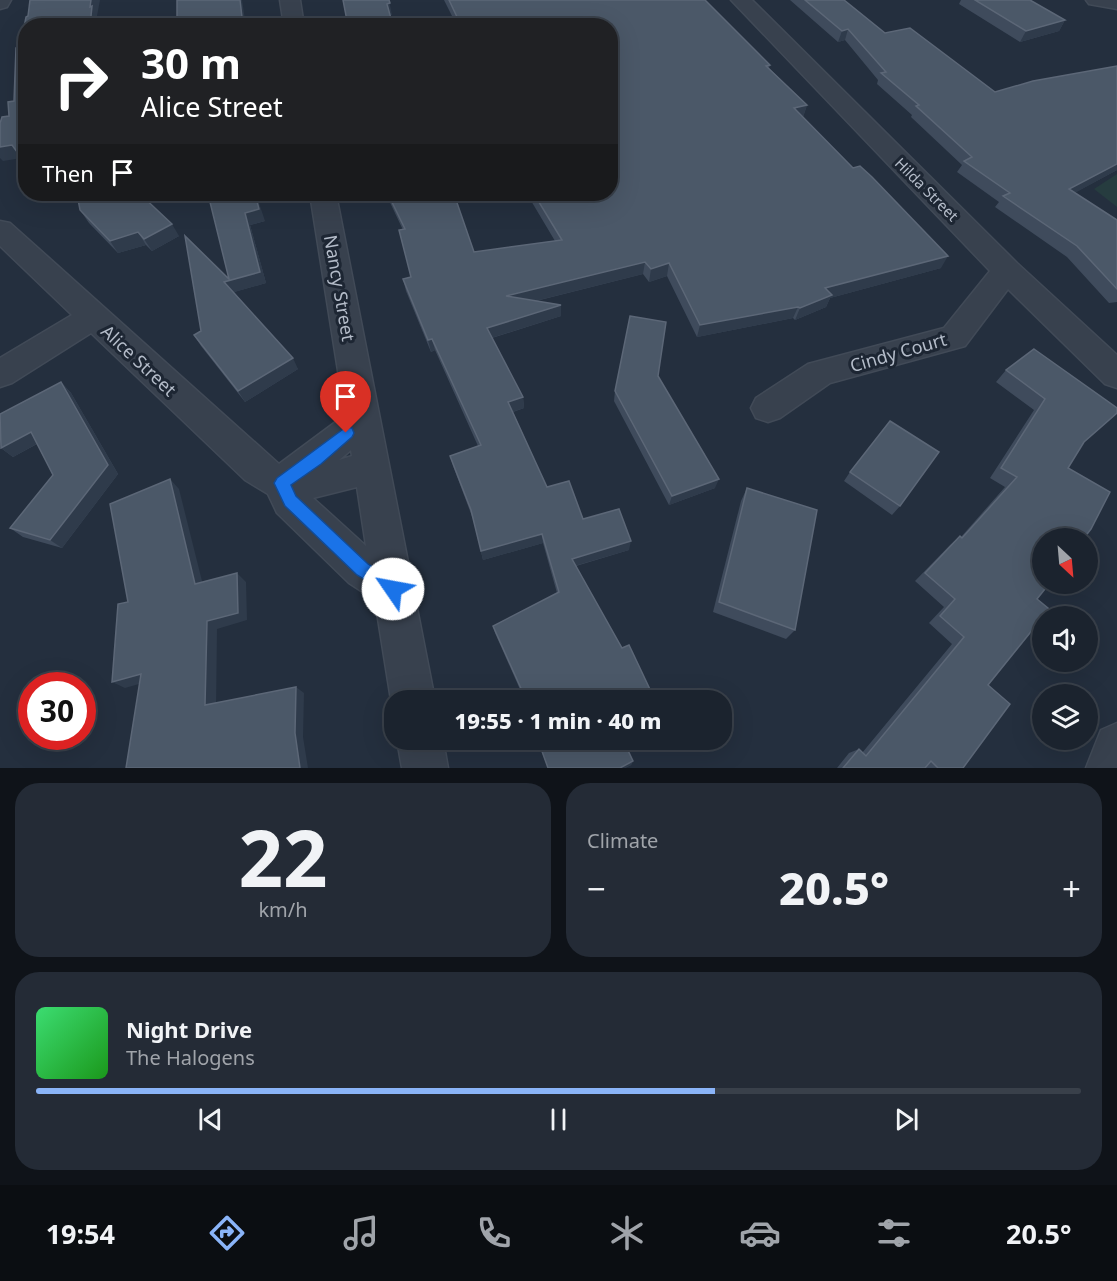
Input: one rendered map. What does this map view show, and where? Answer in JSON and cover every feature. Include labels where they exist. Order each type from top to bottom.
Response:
[{"type":"street","points":[[290,0],[293,18]]},
{"type":"street","name":"Hilda Street","points":[[741,0],[1007,270],[1117,375]]},
{"type":"street","name":"Nancy Street","points":[[324,201],[411,690]]},
{"type":"street","name":"Alice Street","points":[[0,230],[258,469],[282,483],[290,501],[363,569],[393,589]]},
{"type":"street","name":"Cindy Court","points":[[768,408],[820,374],[954,337],[1007,270]]},
{"type":"street","points":[[0,374],[93,317]]},
{"type":"street","points":[[282,483],[363,422]]},
{"type":"street","points":[[282,483],[298,484],[371,467]]},
{"type":"street","points":[[1109,768],[1117,746]]},
{"type":"street","points":[[422,750],[425,768]]},
{"type":"green space","points":[[1117,174],[1117,207],[1094,189]]},
{"type":"building","points":[[30,0],[91,0],[91,18],[26,18]]},
{"type":"building","points":[[177,0],[240,0],[242,18],[177,18]]},
{"type":"building","points":[[343,0],[389,0],[390,3],[387,4],[391,18],[346,18]]},
{"type":"building","points":[[449,0],[705,0],[770,65],[766,66],[807,105],[794,108],[853,168],[860,166],[872,177],[948,256],[825,288],[832,295],[800,308],[700,325],[669,263],[651,269],[645,262],[506,296],[561,305],[487,328],[523,397],[508,402],[547,487],[569,481],[583,519],[619,509],[631,541],[572,559],[622,648],[629,645],[650,690],[522,690],[493,626],[559,592],[542,534],[481,551],[471,510],[450,456],[481,445],[432,339],[428,340],[403,279],[411,277],[399,230],[405,229],[391,201],[456,201],[474,252],[562,240],[538,201],[618,201],[618,18],[458,18]]},
{"type":"building","points":[[805,0],[844,0],[885,33],[910,28],[995,92],[1033,81],[1117,66],[1117,164],[1069,189],[1117,220],[1117,289],[1077,246],[1003,196],[1010,193],[964,161],[972,157],[916,106],[919,105],[881,73],[886,72],[848,29],[842,31]]},
{"type":"building","points":[[975,0],[1030,0],[1065,20],[1026,31]]},
{"type":"building","points":[[16,48],[18,48],[18,153],[12,145],[0,147],[0,123],[2,117],[9,116],[8,102],[14,101]]},
{"type":"building","points":[[78,201],[147,201],[172,224],[144,239],[138,232],[110,241],[80,210]]},
{"type":"building","points":[[210,201],[257,201],[259,209],[245,213],[260,272],[224,282],[293,358],[238,391],[194,335],[201,331],[185,236],[229,279]]},
{"type":"building","points":[[630,316],[666,322],[658,376],[719,479],[672,496],[615,391]]},
{"type":"building","points":[[1034,349],[1117,408],[1117,413],[1084,442],[1068,468],[1110,492],[1092,528],[1032,528],[1032,594],[1041,594],[1037,599],[1045,606],[1032,606],[1032,630],[988,685],[1010,704],[963,768],[938,768],[931,761],[925,768],[843,768],[859,749],[866,756],[964,637],[940,616],[955,599],[925,573],[960,536],[962,538],[1017,477],[1001,468],[1045,399],[1006,370]]},
{"type":"building","points":[[61,382],[108,465],[50,540],[10,528],[53,475],[31,432],[1,448],[0,414]]},
{"type":"building","points":[[890,421],[939,452],[900,506],[850,472]]},
{"type":"building","points":[[170,479],[195,584],[237,573],[238,613],[207,621],[205,705],[296,687],[295,733],[300,768],[126,768],[141,674],[112,682],[118,604],[128,602],[110,504]]},
{"type":"building","points":[[747,488],[817,510],[795,630],[719,602]]},
{"type":"building","points":[[542,750],[628,750],[633,761],[620,768],[548,768]]},
{"type":"route","points":[[346,433],[316,459],[282,483],[290,501],[363,569],[393,589]]}]
